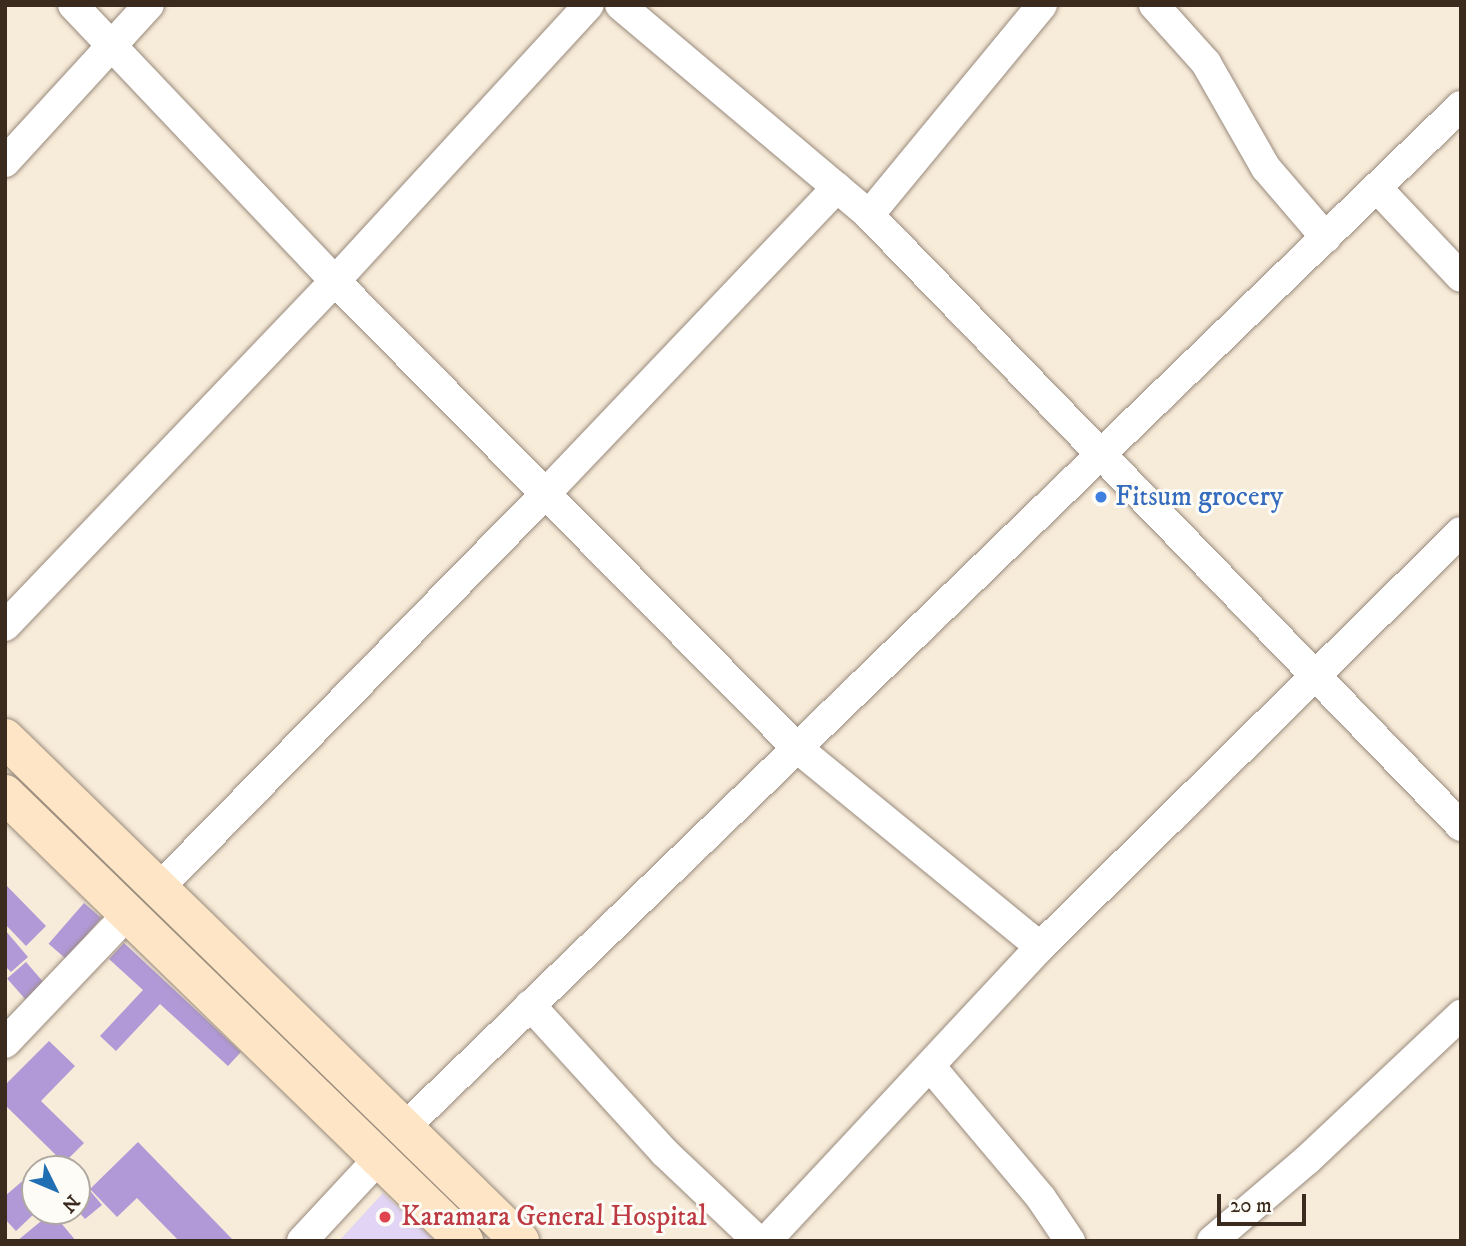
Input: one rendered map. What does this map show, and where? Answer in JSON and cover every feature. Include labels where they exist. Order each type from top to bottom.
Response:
[{"type":"main road","points":[[5,738],[143,902],[390,1144],[520,1241]]},
{"type":"main road","points":[[5,794],[143,902]]},
{"type":"main road","points":[[390,1144],[464,1241]]},
{"type":"street","points":[[73,5],[335,281],[796,747],[1040,947]]},
{"type":"street","points":[[5,162],[149,5]]},
{"type":"street","points":[[5,626],[335,281],[589,5]]},
{"type":"street","points":[[620,5],[869,215],[1316,672],[1461,826]]},
{"type":"street","points":[[869,215],[1042,5]]},
{"type":"street","points":[[1154,5],[1206,63],[1266,168],[1326,238]]},
{"type":"street","points":[[302,1241],[390,1144],[530,1005],[1461,106]]},
{"type":"street","points":[[5,1043],[546,493],[837,187]]},
{"type":"street","points":[[1377,188],[1461,276]]},
{"type":"street","points":[[766,1241],[1040,947],[1461,532]]},
{"type":"street","points":[[530,1005],[665,1153],[758,1241]]},
{"type":"street","points":[[1212,1241],[1307,1160],[1461,1015]]},
{"type":"street","points":[[930,1066],[1041,1198],[1070,1241]]},
{"type":"shaded area","name":"Karamara General Hospital","points":[[383,1193],[435,1241],[339,1241]]},
{"type":"building","points":[[5,884],[46,926],[26,946],[5,924]]},
{"type":"building","points":[[84,903],[101,918],[66,959],[49,944]]},
{"type":"building","points":[[5,930],[28,957],[11,972],[5,966]]},
{"type":"building","points":[[124,943],[241,1052],[228,1066],[160,1004],[116,1051],[100,1036],[143,990],[109,959]]},
{"type":"building","points":[[26,962],[44,983],[26,1000],[7,978]]},
{"type":"building","points":[[49,1041],[75,1066],[41,1101],[84,1143],[72,1155],[56,1155],[5,1105],[5,1085]]},
{"type":"building","points":[[138,1142],[234,1241],[179,1241],[137,1198],[117,1217],[91,1188]]},
{"type":"building","points":[[21,1182],[22,1225],[16,1231],[5,1219],[5,1196]]},
{"type":"building","points":[[91,1192],[102,1205],[91,1214]]},
{"type":"building","points":[[36,1225],[63,1225],[76,1241],[17,1241]]},
{"type":"place","name":"Fitsum grocery","points":[[1101,497]]},
{"type":"place","name":"Karamara General Hospital","points":[[385,1217]]}]
